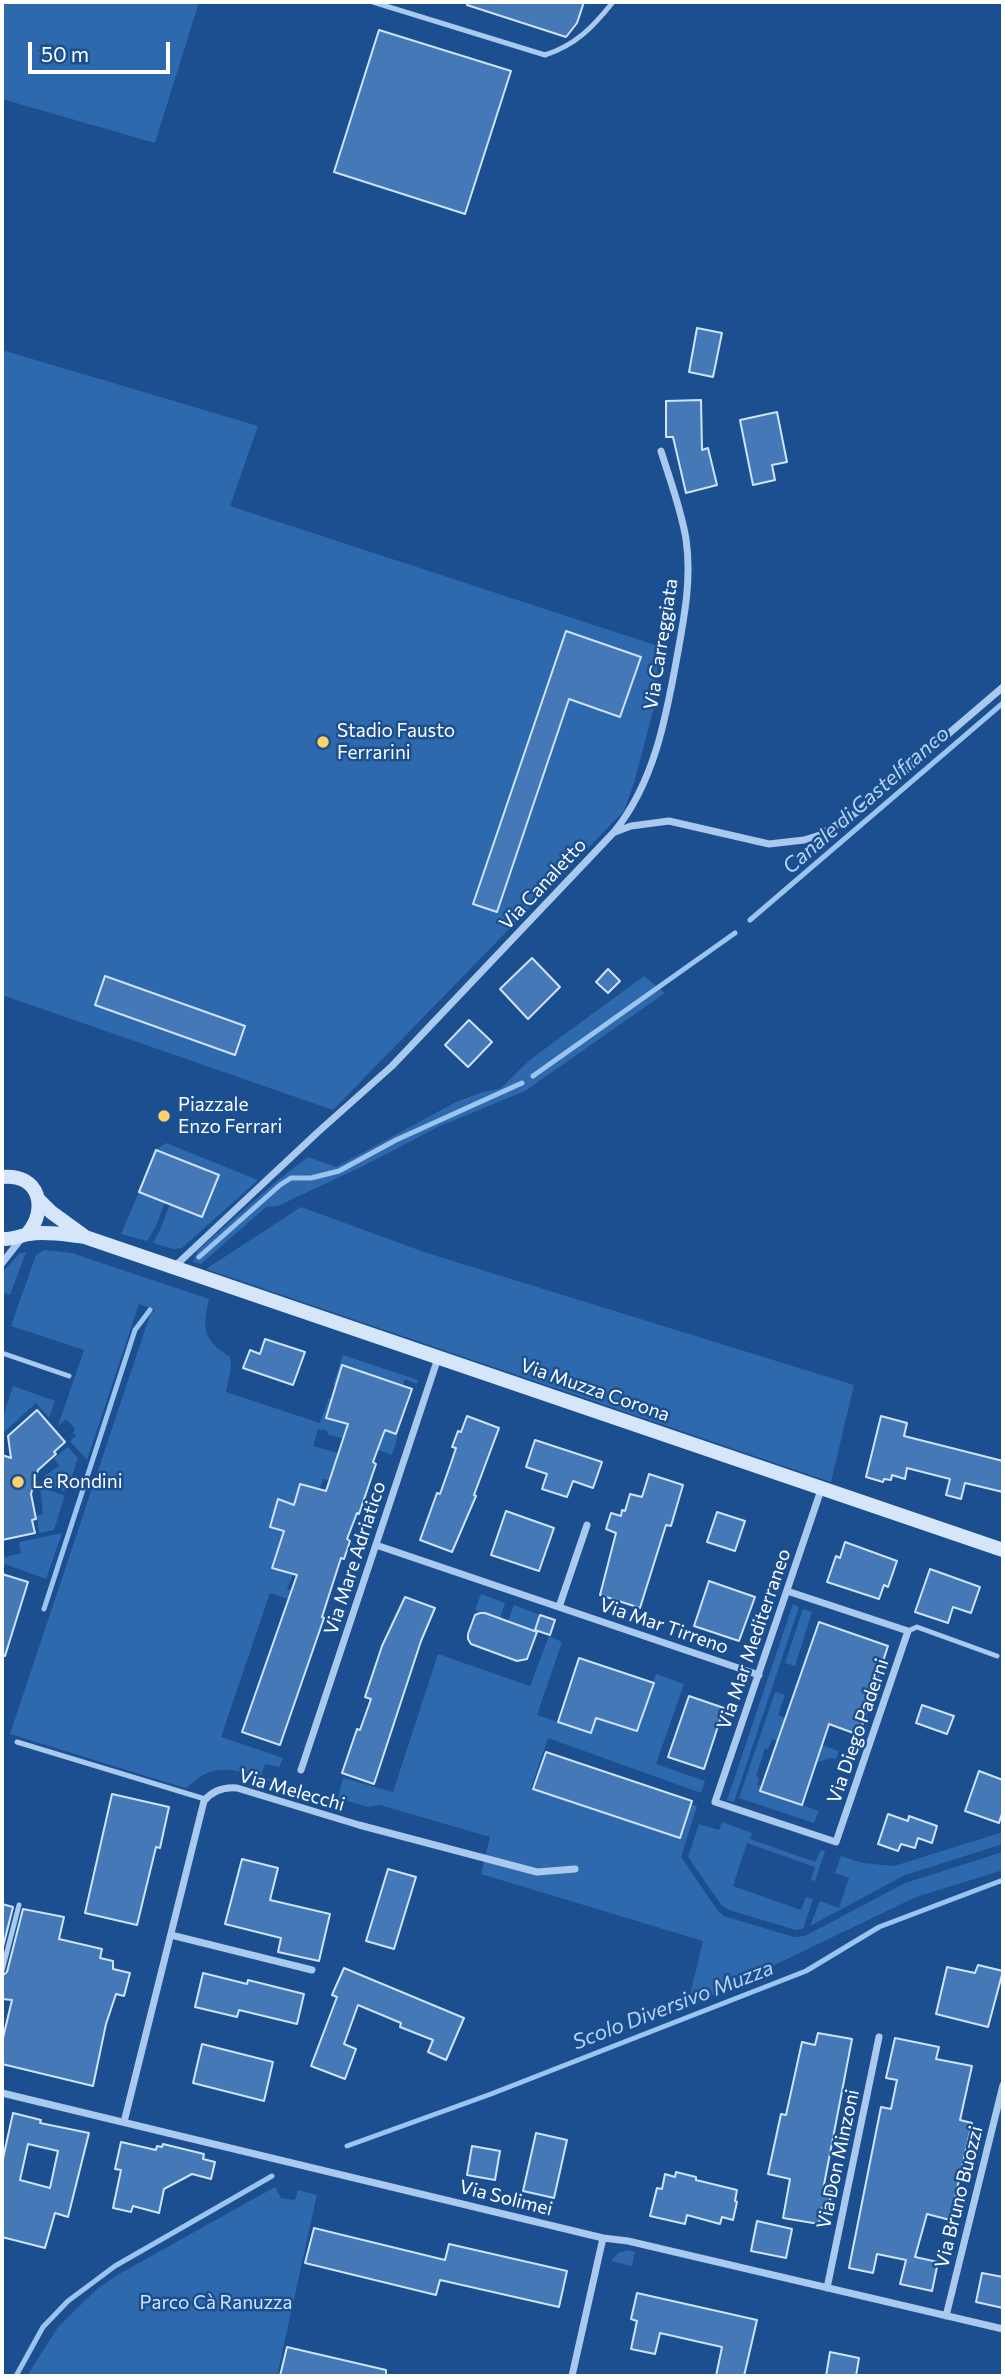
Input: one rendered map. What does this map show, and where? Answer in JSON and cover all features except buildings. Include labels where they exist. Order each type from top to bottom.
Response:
[{"type":"street","name":"Via Carreggiata","points":[[614,832],[639,795],[665,723],[688,589],[686,539],[661,451]]},
{"type":"street","name":"Via Canaletto","points":[[173,1267],[392,1066],[614,832],[631,826],[669,821],[769,844],[804,840],[820,835],[856,813],[1003,687]]},
{"type":"street","points":[[2,1177],[17,1177],[25,1181],[51,1212],[85,1237]]},
{"type":"street","points":[[2,1263],[37,1220],[38,1199]]},
{"type":"street","points":[[2,1239],[12,1240],[25,1235],[45,1233],[85,1237]]},
{"type":"street","name":"Via Muzza Corona","points":[[85,1237],[1003,1550]]},
{"type":"street","name":"Via Mare Adriatico","points":[[301,1770],[438,1357]]},
{"type":"street","name":"Via Mar Mediterraneo","points":[[715,1802],[822,1487]]},
{"type":"street","points":[[559,1608],[587,1525]]},
{"type":"street","name":"Via Mar Tirreno","points":[[376,1545],[759,1675]]},
{"type":"street","points":[[787,1591],[908,1631]]},
{"type":"street","name":"Via Diego Paderni","points":[[715,1802],[836,1842],[908,1631]]},
{"type":"street","name":"Via Melecchi","points":[[205,1799],[210,1793],[237,1788],[359,1825],[537,1872],[575,1869]]},
{"type":"street","points":[[124,2122],[205,1799]]},
{"type":"street","points":[[170,1935],[312,1970]]},
{"type":"street","name":"Via Don Minzoni","points":[[827,2288],[879,2037]]},
{"type":"street","name":"Via Bruno Buozzi","points":[[946,2316],[1003,2085]]},
{"type":"street","name":"Via Solimei","points":[[2,2093],[603,2238],[628,2241],[1003,2329]]},
{"type":"street","points":[[572,2376],[603,2238]]},
{"type":"lane","points":[[373,2],[545,55],[565,49],[592,29],[613,2]]},
{"type":"lane","points":[[2,1353],[69,1376]]},
{"type":"lane","points":[[908,1631],[917,1627],[997,1656]]},
{"type":"lane","points":[[17,1742],[205,1799]]},
{"type":"lane","points":[[2,1971],[19,1905]]},
{"type":"green space","points":[[2,2],[199,2],[155,143],[2,99]]},
{"type":"green space","name":"Stadio Fausto Ferrarini","points":[[2,350],[258,426],[230,506],[658,646],[656,700],[624,811],[333,1110],[2,995]]},
{"type":"green space","points":[[644,976],[665,993],[525,1091],[440,1126],[278,1206],[266,1207],[201,1264],[193,1262],[197,1251],[308,1157],[336,1167],[456,1102],[501,1088],[531,1059]]},
{"type":"green space","points":[[166,1143],[258,1180],[182,1248],[173,1249],[153,1243],[170,1204],[202,1217],[219,1176],[157,1149]]},
{"type":"green space","points":[[139,1192],[165,1202],[147,1241],[121,1234]]},
{"type":"green space","points":[[301,1207],[427,1253],[854,1385],[831,1482],[206,1269]]},
{"type":"green space","points":[[44,1250],[72,1253],[209,1299],[205,1326],[207,1333],[214,1345],[230,1357],[231,1367],[226,1392],[320,1423],[329,1398],[354,1407],[383,1435],[385,1430],[398,1436],[392,1455],[378,1450],[378,1447],[329,1435],[326,1430],[318,1429],[313,1446],[338,1453],[329,1480],[323,1479],[315,1505],[343,1519],[292,1503],[272,1567],[293,1574],[287,1589],[320,1600],[324,1611],[270,1593],[221,1737],[283,1758],[279,1767],[265,1764],[261,1776],[275,1782],[239,1771],[220,1770],[203,1775],[185,1788],[10,1734],[150,1315],[155,1310],[139,1304],[87,1460],[70,1441],[76,1436],[73,1433],[75,1429],[66,1419],[58,1426],[84,1350],[11,1326],[36,1255]]},
{"type":"green space","points":[[26,1252],[10,1295],[2,1292],[2,1273],[20,1253]]},
{"type":"green space","points":[[343,1355],[418,1380],[417,1384],[405,1379],[403,1385],[359,1371],[346,1377],[337,1386],[333,1385]]},
{"type":"green space","points":[[13,1386],[55,1401],[49,1418],[36,1403],[2,1434],[2,1420]]},
{"type":"green space","points":[[68,1447],[78,1458],[67,1490],[64,1491],[42,1482],[44,1476],[59,1466],[54,1458]]},
{"type":"green space","points":[[40,1487],[63,1495],[64,1498],[54,1530],[39,1533],[37,1516],[43,1514]]},
{"type":"green space","points":[[62,1533],[46,1579],[2,1563],[2,1558],[21,1553],[19,1542]]},
{"type":"green space","points":[[481,1594],[505,1603],[500,1619],[475,1610]]},
{"type":"green space","points":[[793,1604],[799,1607],[734,1802],[727,1800]]},
{"type":"green space","points":[[514,1605],[540,1615],[535,1630],[508,1621]]},
{"type":"green space","points":[[803,1609],[812,1612],[795,1666],[785,1663]]},
{"type":"green space","points":[[549,1636],[562,1642],[537,1715],[591,1733],[596,1718],[637,1731],[656,1674],[684,1684],[656,1764],[705,1781],[701,1793],[548,1738],[531,1788],[680,1837],[691,1804],[697,1806],[681,1857],[724,1916],[794,1937],[805,1936],[905,1883],[1003,1852],[1003,1870],[916,1897],[687,2007],[703,1941],[481,1874],[490,1837],[380,1805],[368,1807],[338,1798],[343,1778],[393,1792],[438,1654],[530,1686]]},
{"type":"green space","points":[[775,1692],[785,1695],[778,1715],[786,1718],[777,1741],[772,1739],[768,1749],[765,1748],[756,1776],[759,1778],[757,1785],[762,1786],[761,1791],[819,1811],[814,1823],[739,1798]]},
{"type":"green space","points":[[798,1737],[839,1751],[836,1759],[830,1758],[816,1763],[820,1750],[796,1742]]},
{"type":"green space","points":[[722,1822],[752,1833],[750,1839],[815,1862],[821,1850],[825,1851],[815,1881],[811,1880],[815,1867],[747,1843],[733,1886],[801,1910],[806,1897],[813,1899],[803,1929],[796,1930],[722,1906],[688,1857],[699,1824],[719,1830]]},
{"type":"green space","points":[[1003,1832],[1003,1844],[905,1875],[810,1926],[820,1901],[839,1908],[849,1878],[835,1873],[841,1856],[862,1863],[894,1866]]},
{"type":"green space","name":"Parco Cà Ranuzza","points":[[275,2187],[281,2198],[295,2200],[298,2190],[317,2195],[277,2376],[27,2376],[58,2327],[97,2289]]},
{"type":"green space","points":[[628,2250],[635,2252],[632,2266],[611,2261],[618,2253]]},
{"type":"waterway","name":"Canale di Castelfranco","points":[[750,920],[1003,703]]},
{"type":"waterway","name":"Canale di Castelfranco","points":[[533,1076],[735,933]]},
{"type":"waterway","name":"Canale di Castelfranco","points":[[199,1257],[291,1178],[311,1178],[339,1171],[396,1140],[522,1083]]},
{"type":"waterway","name":"Canale di Castelfranco","points":[[44,1609],[135,1330],[150,1310]]},
{"type":"waterway","name":"Scolo Diversivo Muzza","points":[[347,2146],[491,2094],[806,1971],[879,1927],[1003,1880]]},
{"type":"waterway","name":"Scolo Diversivo Muzza","points":[[16,2376],[43,2327],[68,2301],[115,2266],[272,2176]]},
{"type":"place","name":"Stadio Fausto Ferrarini","points":[[323,742]]},
{"type":"place","name":"Piazzale Enzo Ferrari","points":[[164,1116]]},
{"type":"place","name":"Le Rondini","points":[[18,1482]]}]
